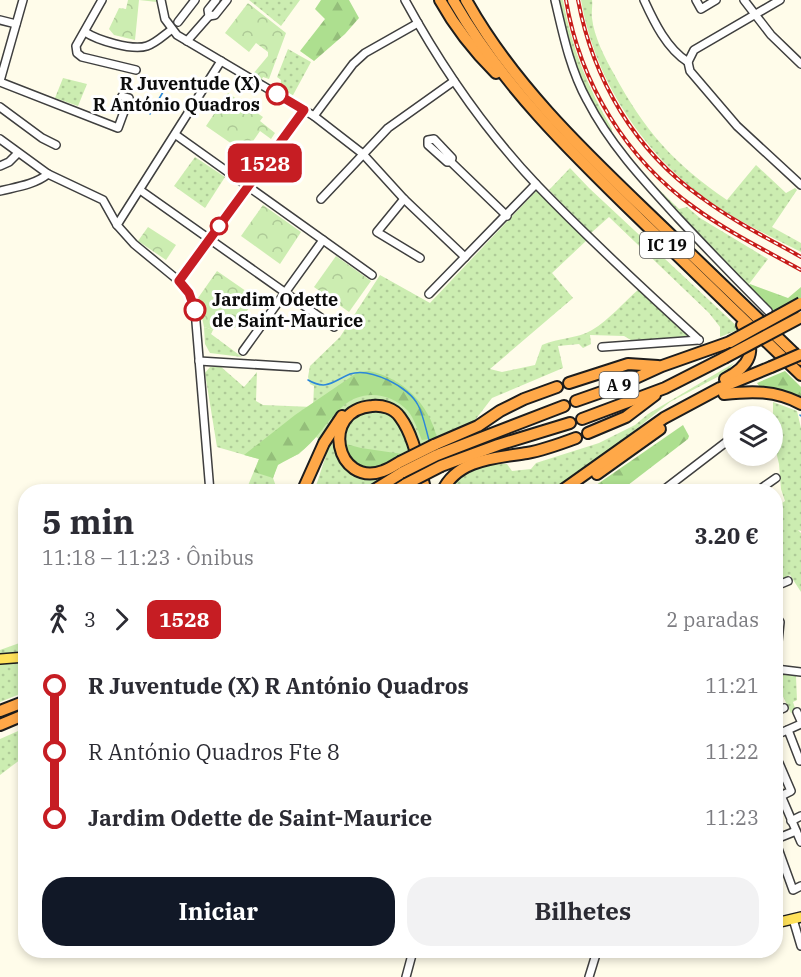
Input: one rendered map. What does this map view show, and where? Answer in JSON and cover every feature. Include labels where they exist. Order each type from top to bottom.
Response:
[{"type":"highway","points":[[440,0],[451,20],[480,57],[525,101]]},
{"type":"highway","name":"IC 19","points":[[453,0],[468,26],[507,80],[578,159],[801,375]]},
{"type":"highway","name":"IC 19","points":[[468,0],[477,20],[515,74],[549,114],[801,360]]},
{"type":"highway","points":[[571,484],[662,415],[742,369],[751,351],[750,341],[727,303]]},
{"type":"highway","name":"A 9","points":[[582,419],[665,388],[801,303]]},
{"type":"highway","name":"A 9","points":[[576,401],[616,387],[662,366],[722,352],[801,317]]},
{"type":"highway","points":[[583,484],[668,423],[801,354]]},
{"type":"highway","points":[[642,432],[697,400],[771,369],[801,360]]},
{"type":"highway","points":[[569,383],[628,364],[662,366]]},
{"type":"highway","points":[[381,484],[401,467],[478,426],[500,411],[557,387]]},
{"type":"highway","points":[[588,433],[626,417],[665,388]]},
{"type":"highway","points":[[724,394],[767,392],[789,397],[801,404]]},
{"type":"highway","points":[[306,484],[324,443],[346,410],[367,400],[380,399],[403,410],[410,421],[429,484]]},
{"type":"highway","points":[[401,467],[372,473],[360,471],[347,463],[340,451],[338,439],[347,418],[366,406],[379,405],[399,415],[405,424],[424,484]]},
{"type":"highway","points":[[435,450],[564,406]]},
{"type":"highway","points":[[406,484],[441,466],[498,445],[570,423]]},
{"type":"highway","points":[[446,484],[458,471],[472,464],[551,447],[576,438]]},
{"type":"highway","points":[[0,711],[18,703]]},
{"type":"highway","points":[[0,725],[18,717]]},
{"type":"main road","points":[[0,659],[18,658]]},
{"type":"street","points":[[23,0],[0,81],[118,128],[129,98],[122,96]]},
{"type":"street","points":[[102,0],[76,46],[79,55],[136,70]]},
{"type":"street","points":[[161,0],[162,13],[171,30],[314,116],[363,154],[404,199],[465,258]]},
{"type":"street","points":[[178,22],[195,0]]},
{"type":"street","points":[[209,16],[208,10],[216,0]]},
{"type":"street","points":[[187,41],[209,16],[215,15],[227,0]]},
{"type":"street","points":[[405,0],[454,81],[497,138],[536,184],[621,269],[699,340],[602,346]]},
{"type":"street","points":[[555,0],[570,62],[586,99],[607,135],[663,202],[768,312]]},
{"type":"street","points":[[644,0],[678,56],[688,62]]},
{"type":"street","points":[[696,0],[701,9],[716,0]]},
{"type":"street","points":[[744,0],[771,34],[801,64]]},
{"type":"street","points":[[780,0],[694,50],[688,62],[690,71],[721,107],[749,137],[801,185]]},
{"type":"street","points":[[0,20],[16,24]]},
{"type":"street","points":[[314,116],[353,64],[365,52],[418,23]]},
{"type":"street","points":[[85,32],[102,40],[143,47],[171,30]]},
{"type":"street","points":[[117,225],[221,61]]},
{"type":"street","points":[[321,199],[388,128],[454,81]]},
{"type":"street","points":[[0,107],[42,138],[56,145]]},
{"type":"street","points":[[179,281],[304,110]]},
{"type":"street","points":[[176,135],[372,276]]},
{"type":"street","points":[[0,139],[48,174],[101,198],[117,225],[134,244],[179,281],[189,293],[195,310],[209,484]]},
{"type":"street","points":[[0,166],[9,162],[18,153]]},
{"type":"street","points":[[451,162],[507,216]]},
{"type":"street","points":[[0,191],[31,183],[48,174]]},
{"type":"street","points":[[429,294],[536,184]]},
{"type":"street","points":[[140,190],[334,327]]},
{"type":"street","points":[[404,199],[377,232],[420,258]]},
{"type":"street","points":[[243,351],[323,240]]},
{"type":"street","points":[[200,361],[297,367]]},
{"type":"street","points":[[672,484],[723,445]]},
{"type":"street","points":[[767,484],[776,478]]},
{"type":"street","points":[[783,583],[788,581]]},
{"type":"street","points":[[783,670],[801,672]]},
{"type":"street","points":[[783,732],[801,723],[797,712]]},
{"type":"street","points":[[788,730],[800,761]]},
{"type":"street","points":[[783,772],[791,791],[783,795]]},
{"type":"street","points":[[783,801],[801,842]]},
{"type":"street","points":[[791,820],[801,816]]},
{"type":"street","points":[[783,838],[796,831]]},
{"type":"street","points":[[783,861],[793,890],[801,886]]},
{"type":"street","points":[[797,918],[801,946]]},
{"type":"street","points":[[406,977],[411,958]]},
{"type":"street","points":[[589,977],[595,958]]},
{"type":"green space","points":[[128,0],[139,0],[135,40],[114,35],[109,29],[119,8],[126,9]]},
{"type":"green space","points":[[249,0],[300,0],[281,26]]},
{"type":"green space","points":[[321,0],[349,0],[359,18],[345,34],[314,61],[300,51],[325,19],[315,9]]},
{"type":"green space","points":[[557,0],[563,0],[582,66],[595,98],[612,129],[612,134],[641,172],[679,209],[687,207],[700,218],[768,259],[746,288],[661,200],[641,177],[605,127],[579,77]]},
{"type":"green space","points":[[581,0],[592,0],[592,18],[597,40],[625,94],[649,129],[691,173],[727,200],[756,165],[786,193],[795,188],[797,190],[772,227],[801,243],[801,252],[719,208],[694,190],[653,150],[620,105],[607,80],[587,28]]},
{"type":"green space","points":[[248,3],[286,33],[269,79],[263,77],[260,82],[252,75],[268,56],[268,52],[256,43],[249,52],[225,33]]},
{"type":"green space","points":[[288,49],[311,62],[292,97],[280,90],[281,80],[277,77]]},
{"type":"green space","points":[[63,78],[87,84],[78,106],[55,98]]},
{"type":"green space","points":[[228,93],[263,117],[260,121],[275,133],[271,139],[260,131],[245,153],[206,126]]},
{"type":"green space","points":[[195,157],[225,177],[205,208],[174,186]]},
{"type":"green space","points":[[570,168],[740,329],[720,337],[720,327],[709,313],[609,217],[591,233],[549,190]]},
{"type":"green space","points":[[537,190],[587,240],[552,273],[573,298],[490,369],[502,372],[535,365],[542,345],[592,330],[639,289],[691,337],[631,340],[624,336],[590,335],[591,344],[583,348],[579,344],[558,346],[563,368],[492,398],[472,424],[373,484],[317,484],[329,446],[316,437],[299,454],[278,463],[273,478],[275,484],[249,484],[259,459],[217,447],[205,373],[210,367],[220,366],[244,387],[257,372],[256,401],[263,405],[313,407],[314,386],[310,384],[308,377],[310,366],[340,337],[380,275],[430,303]]},
{"type":"green space","points":[[263,205],[301,232],[280,264],[241,236]]},
{"type":"green space","points":[[148,227],[176,245],[166,260],[138,241]]},
{"type":"green space","points":[[336,256],[371,281],[349,312],[314,287]]},
{"type":"green space","points":[[217,271],[256,298],[235,328],[220,319],[213,330],[204,327],[198,298]]},
{"type":"green space","points":[[750,284],[788,298],[801,287],[801,299],[775,314],[746,288]]},
{"type":"green space","points":[[204,327],[213,330],[211,334],[242,357],[210,353],[205,344]]},
{"type":"green space","points":[[734,363],[725,373],[670,402],[590,466],[562,484],[455,484],[467,472],[480,466],[507,464],[512,471],[531,469],[536,463],[599,443],[635,425],[648,414]]},
{"type":"green space","points":[[369,371],[393,380],[413,394],[428,414],[437,438],[422,440],[408,411],[393,400],[366,395],[342,407],[304,449],[278,465],[273,478],[254,472],[259,459],[244,455],[295,415],[358,372]]},
{"type":"green space","points":[[785,371],[801,387],[801,400],[762,390],[757,383]]},
{"type":"green space","points":[[773,402],[797,411],[801,428],[801,531],[798,530],[801,533],[801,592],[790,575],[783,579],[783,502],[785,501],[783,484],[781,484],[779,466],[783,466],[783,406],[773,406]]},
{"type":"green space","points":[[683,425],[689,436],[688,439],[629,484],[598,484]]},
{"type":"green space","points":[[346,444],[402,454],[402,457],[384,466],[369,468],[355,462],[349,456],[342,447]]},
{"type":"green space","points":[[18,644],[18,695],[0,702],[0,650]]},
{"type":"green space","points":[[783,673],[796,676],[797,700],[793,702],[796,711],[791,713],[783,696]]},
{"type":"green space","points":[[18,731],[18,761],[0,775],[0,739]]},
{"type":"waterway","points":[[150,114],[166,87]]},
{"type":"waterway","points":[[308,380],[325,385],[358,373],[368,373],[388,380],[398,385],[418,405],[429,440]]},
{"type":"railway","points":[[566,0],[582,61],[595,89],[610,117],[648,166],[670,188],[708,217],[801,270]]},
{"type":"railway","points":[[578,0],[594,58],[606,85],[637,136],[656,158],[678,179],[714,206],[801,257]]},
{"type":"bus line","name":"1528","points":[[195,310],[189,293],[179,281],[304,110],[277,94]]},
{"type":"place","name":"R Juventude (X) R António Quadros","points":[[277,94]]},
{"type":"place","name":"Jardim Odette de Saint-Maurice","points":[[195,310]]}]
